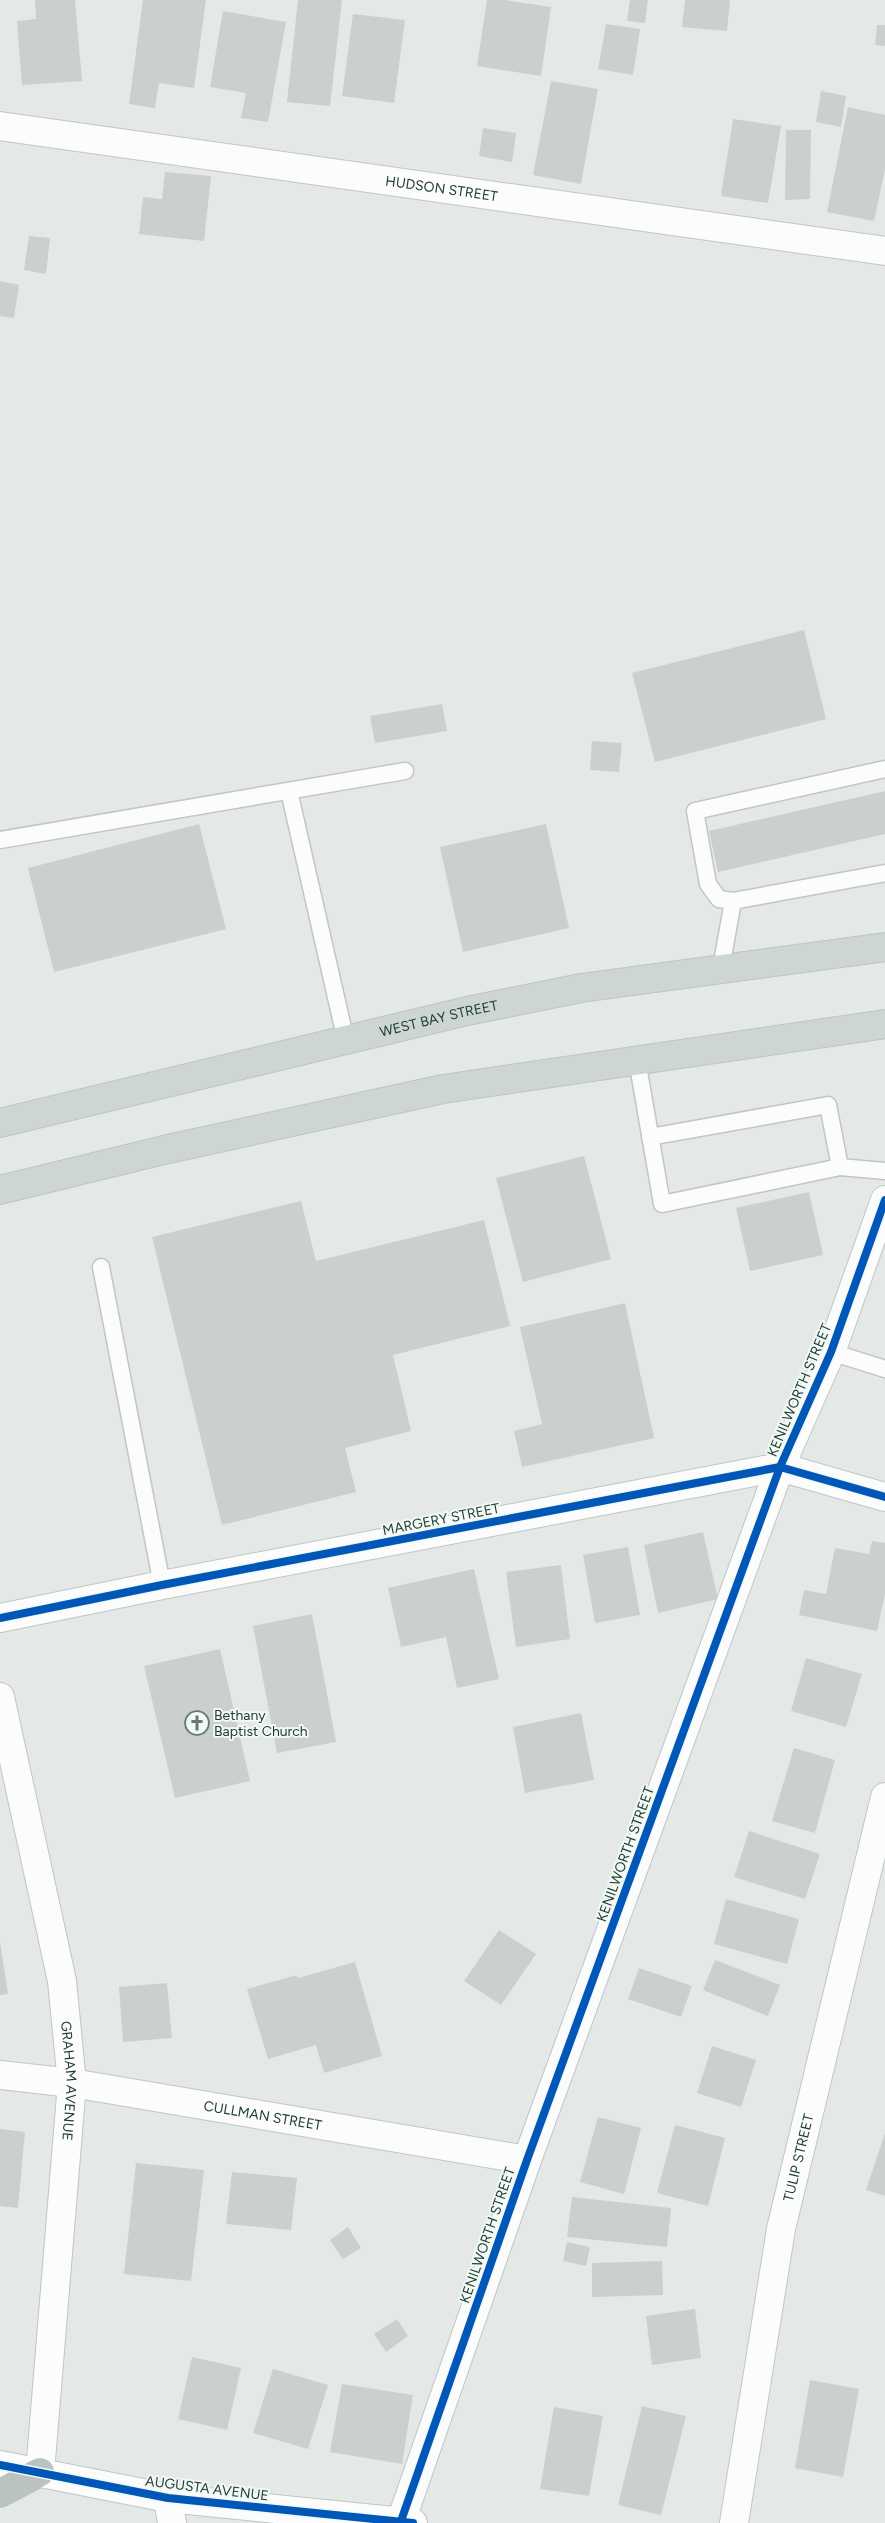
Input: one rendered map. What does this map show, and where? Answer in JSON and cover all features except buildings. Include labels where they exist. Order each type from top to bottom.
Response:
[{"type":"highway","points":[[0,2494],[40,2472]]},
{"type":"main road","name":"WEST BAY STREET","points":[[0,1123],[467,1011],[581,988],[885,947]]},
{"type":"main road","points":[[0,1190],[168,1149],[443,1089],[885,1024]]},
{"type":"street","name":"HUDSON STREET","points":[[0,126],[885,251]]},
{"type":"street","name":"KENILWORTH STREET","points":[[407,2522],[526,2160],[780,1467],[831,1352],[885,1200]]},
{"type":"street","name":"MARGERY STREET","points":[[0,1618],[162,1585],[780,1467],[885,1497]]},
{"type":"street","name":"GRAHAM AVENUE","points":[[0,1697],[62,1982],[72,2083],[40,2472]]},
{"type":"street","name":"TULIP STREET","points":[[734,2523],[781,2229],[885,1798]]},
{"type":"street","name":"CULLMAN STREET","points":[[0,2075],[72,2083],[526,2160]]},
{"type":"street","name":"AUGUSTA AVENUE","points":[[0,2465],[40,2472],[170,2511],[407,2522]]},
{"type":"lane","points":[[885,769],[694,811],[708,884],[719,899],[733,901],[885,873]]},
{"type":"lane","points":[[0,840],[405,771]]},
{"type":"lane","points":[[289,791],[346,1041]]},
{"type":"lane","points":[[721,968],[733,901]]},
{"type":"lane","points":[[637,1060],[662,1204],[840,1168],[885,1172]]},
{"type":"lane","points":[[650,1137],[828,1105],[840,1168]]},
{"type":"lane","points":[[101,1267],[162,1585]]},
{"type":"lane","points":[[831,1352],[885,1369]]},
{"type":"cycle path","points":[[401,2521],[527,2160],[780,1467],[831,1352],[885,1200]]},
{"type":"cycle path","points":[[0,1618],[162,1585],[780,1467],[885,1497]]},
{"type":"cycle path","points":[[0,2465],[168,2498],[413,2523]]},
{"type":"place","name":"Bethany Baptist Church","points":[[197,1723]]}]
